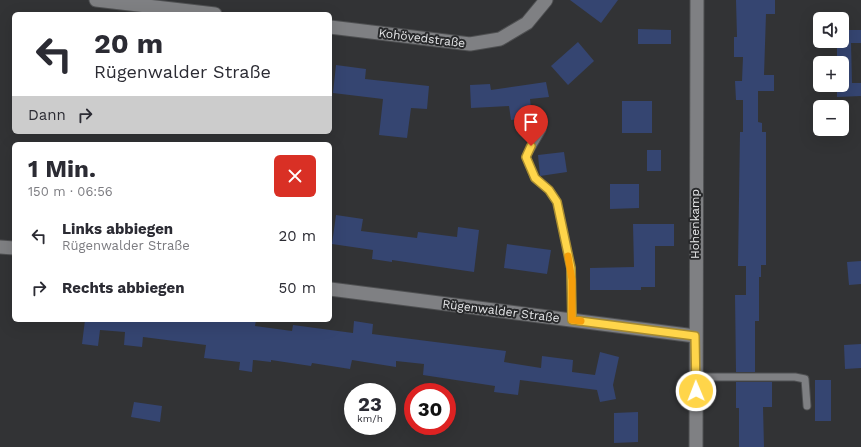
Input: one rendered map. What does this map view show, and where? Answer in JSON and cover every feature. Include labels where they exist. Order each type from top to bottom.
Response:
[{"type":"street","points":[[96,0],[198,12]]},
{"type":"street","name":"Kohövedstraße","points":[[332,28],[470,44],[500,39],[527,23],[546,0]]},
{"type":"street","name":"Hohenkamp","points":[[696,447],[695,336],[697,0]]},
{"type":"street","points":[[0,246],[12,248]]},
{"type":"street","name":"Rügenwalder Straße","points":[[332,289],[695,336]]},
{"type":"lane","points":[[542,130],[526,157],[535,178],[549,190],[557,202],[571,268],[572,320]]},
{"type":"lane","points":[[695,377],[795,377],[805,379],[807,406]]},
{"type":"building","points":[[570,0],[618,0],[601,23]]},
{"type":"building","points":[[736,0],[775,0],[775,14],[766,14],[764,75],[774,75],[774,91],[758,91],[758,122],[762,123],[762,132],[766,132],[766,265],[761,265],[761,277],[759,277],[759,321],[755,321],[755,372],[736,372],[735,295],[746,295],[746,266],[738,266],[740,132],[743,132],[743,100],[736,100],[735,81],[742,81],[743,57],[734,57],[734,37],[737,37]]},
{"type":"building","points":[[638,29],[671,30],[671,44],[638,44]]},
{"type":"building","points":[[849,30],[861,30],[861,43],[851,43],[852,83],[861,83],[861,96],[837,97],[837,92],[849,92],[849,56],[837,56],[837,48],[849,48]]},
{"type":"building","points":[[578,42],[594,61],[568,85],[551,66]]},
{"type":"building","points":[[336,65],[366,69],[365,79],[429,86],[427,109],[411,108],[407,138],[379,135],[383,99],[333,93]]},
{"type":"building","points":[[546,82],[549,97],[530,99],[532,117],[511,120],[509,106],[471,108],[470,85],[490,84],[491,90]]},
{"type":"building","points":[[622,101],[652,101],[652,133],[622,133]]},
{"type":"building","points":[[647,150],[661,150],[661,171],[647,171]]},
{"type":"building","points":[[564,152],[567,172],[540,176],[538,155]]},
{"type":"building","points":[[610,184],[639,184],[639,208],[610,209]]},
{"type":"building","points":[[336,215],[363,219],[361,231],[417,238],[418,232],[457,237],[458,227],[479,230],[474,272],[392,260],[392,262],[372,259],[373,250],[332,244]]},
{"type":"building","points":[[633,224],[674,224],[674,246],[655,246],[655,287],[641,287],[641,290],[590,290],[590,268],[634,267]]},
{"type":"building","points":[[507,244],[551,250],[547,274],[504,268]]},
{"type":"building","points":[[861,261],[861,284],[849,285],[847,262]]},
{"type":"building","points":[[354,321],[373,324],[372,334],[506,351],[504,362],[541,368],[542,356],[573,360],[572,372],[595,375],[600,352],[619,357],[613,385],[616,399],[600,402],[597,390],[520,380],[518,395],[494,392],[495,386],[423,375],[424,364],[396,361],[396,367],[352,360],[350,369],[312,363],[311,366],[271,360],[271,362],[253,360],[252,372],[239,370],[240,362],[204,358],[206,345],[143,337],[142,347],[124,345],[125,332],[100,330],[98,346],[82,344],[85,322],[256,322],[255,326],[292,331],[293,325],[353,333]]},
{"type":"building","points":[[861,344],[861,368],[845,369],[844,345]]},
{"type":"building","points":[[815,380],[831,380],[831,421],[815,421]]},
{"type":"building","points":[[736,382],[772,382],[772,407],[763,407],[764,447],[739,447],[739,408],[736,408]]},
{"type":"building","points":[[134,402],[162,406],[160,422],[131,417]]},
{"type":"building","points":[[638,412],[638,442],[614,443],[614,413]]},
{"type":"slow traffic","points":[[568,256],[572,280],[572,320],[581,321]]},
{"type":"route","points":[[531,146],[526,157],[531,174],[549,190],[557,202],[571,268],[573,302],[572,320],[695,336],[696,391]]}]
